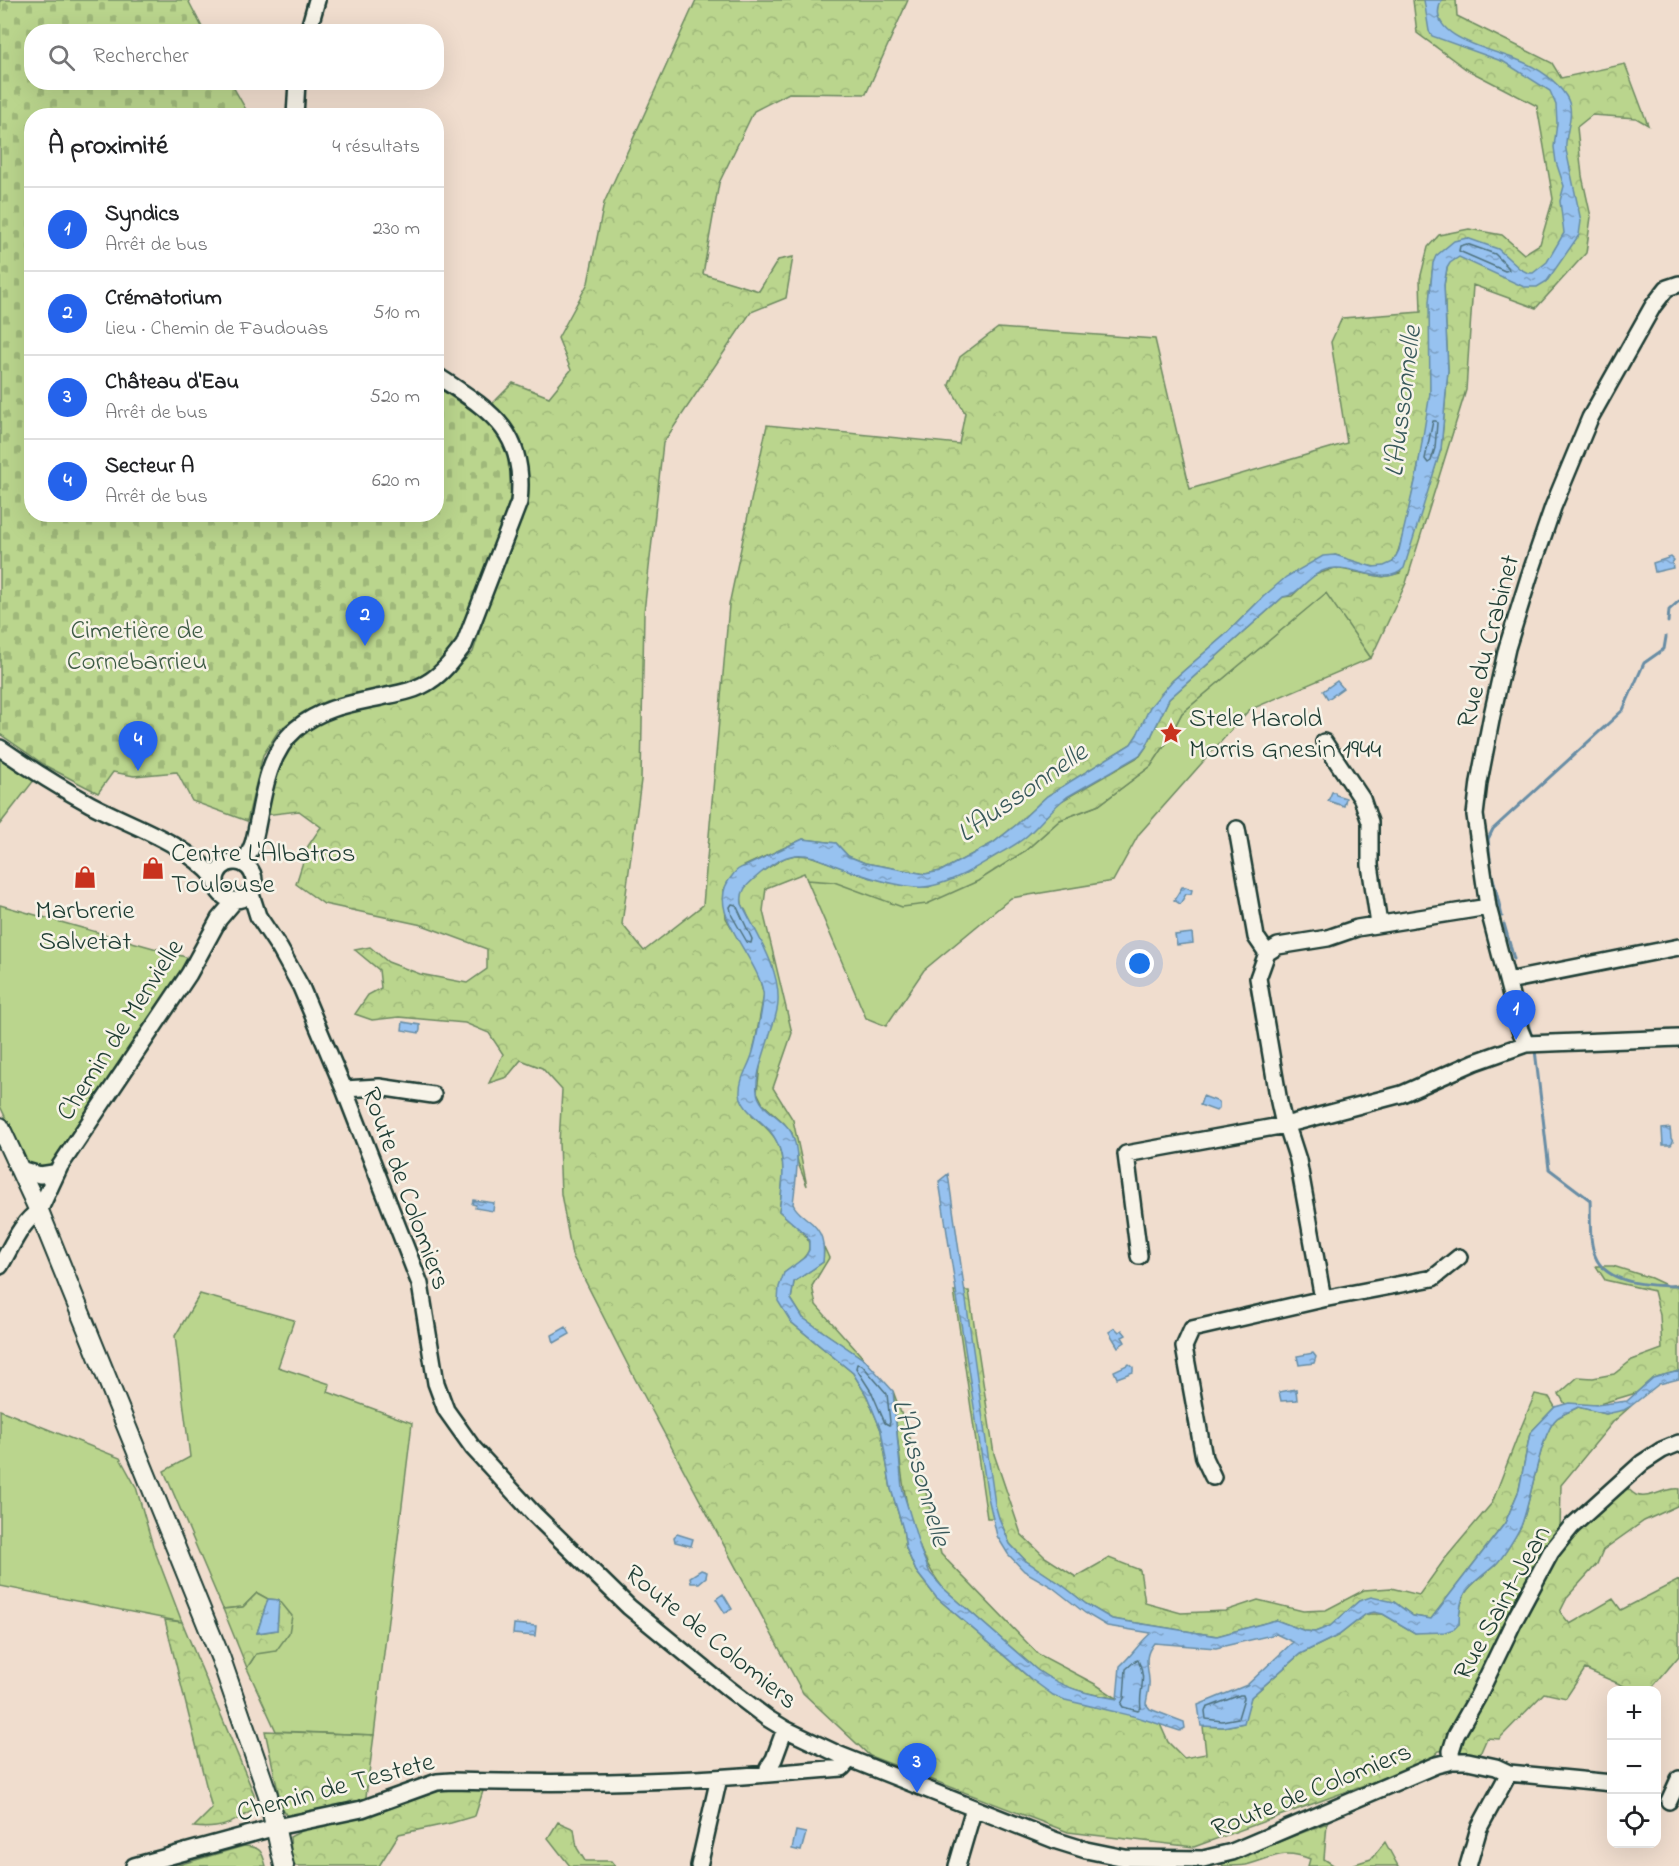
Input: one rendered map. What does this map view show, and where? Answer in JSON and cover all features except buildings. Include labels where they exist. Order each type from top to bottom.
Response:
[{"type":"main road","points":[[0,1127],[37,1205],[221,1659],[254,1750],[276,1827],[284,1866]]},
{"type":"street","points":[[310,24],[317,0]]},
{"type":"street","points":[[295,108],[297,90]]},
{"type":"street","name":"Rue du Crabinet","points":[[1531,1044],[1520,1029],[1488,907],[1475,815],[1479,782],[1507,648],[1553,507],[1590,418],[1653,306],[1667,288],[1679,284]]},
{"type":"street","points":[[232,892],[253,884],[251,872],[243,863],[252,849],[271,767],[279,748],[294,730],[315,715],[339,706],[406,692],[429,682],[450,664],[464,645],[519,502],[521,481],[518,459],[510,437],[497,419],[480,404],[444,380]]},
{"type":"street","points":[[1324,742],[1362,799],[1370,822],[1370,865],[1379,924]]},
{"type":"street","name":"Route de Colomiers","points":[[0,748],[91,804],[189,854],[204,865],[258,916],[301,987],[344,1089],[420,1284],[436,1383],[446,1410],[473,1449],[534,1514],[629,1607],[729,1689],[785,1729],[850,1759],[1057,1841],[1086,1850],[1154,1863],[1203,1859],[1232,1852],[1436,1765],[1452,1761],[1482,1764],[1509,1773],[1607,1783]]},
{"type":"street","points":[[1237,829],[1256,937],[1267,953]]},
{"type":"street","name":"Route de Colomiers","points":[[189,854],[225,864],[243,863]]},
{"type":"street","name":"Chemin de Menvielle","points":[[0,1266],[22,1228],[34,1214],[56,1169],[189,974],[219,919],[231,905],[232,892],[220,868],[225,864]]},
{"type":"street","points":[[1323,1299],[1298,1160],[1279,1102],[1258,978],[1267,953],[1278,946],[1328,938],[1357,928],[1488,907]]},
{"type":"street","points":[[1508,981],[1679,947]]},
{"type":"street","points":[[1139,1256],[1126,1154],[1285,1125],[1402,1094],[1475,1062],[1531,1044],[1679,1038]]},
{"type":"street","points":[[344,1089],[379,1087],[433,1095]]},
{"type":"street","points":[[20,1169],[40,1175],[56,1169]]},
{"type":"street","points":[[1213,1477],[1204,1458],[1184,1347],[1192,1329],[1323,1299],[1433,1278],[1459,1257]]},
{"type":"street","name":"Rue Saint-Jean","points":[[1452,1761],[1456,1734],[1478,1696],[1514,1621],[1551,1552],[1571,1527],[1642,1463],[1662,1450],[1679,1443]]},
{"type":"street","points":[[768,1774],[768,1768],[772,1764],[785,1729]]},
{"type":"street","name":"Chemin de Testete","points":[[134,1866],[276,1827],[362,1809],[437,1782],[550,1784],[719,1778],[842,1768],[850,1759]]},
{"type":"street","points":[[1468,1866],[1479,1828],[1509,1773]]},
{"type":"street","points":[[699,1866],[719,1778]]},
{"type":"street","points":[[1668,1801],[1679,1779]]},
{"type":"street","points":[[957,1866],[974,1808]]},
{"type":"green space","name":"Cimetière de Cornebarrieu","points":[[0,0],[188,0],[200,24],[24,24],[24,90],[235,90],[245,108],[24,108],[24,522],[444,522],[444,392],[494,426],[509,456],[511,496],[462,636],[450,655],[430,671],[409,682],[326,701],[302,713],[279,730],[263,755],[247,821],[192,801],[177,772],[134,776],[113,772],[98,793],[46,766],[0,734]]},
{"type":"green space","points":[[696,0],[908,0],[866,94],[789,93],[754,111],[719,183],[703,274],[759,291],[778,260],[793,257],[786,298],[751,312],[663,443],[644,612],[641,780],[622,924],[644,951],[703,905],[729,605],[767,425],[959,444],[965,413],[949,385],[960,357],[998,328],[1155,339],[1190,489],[1347,443],[1331,342],[1342,318],[1421,312],[1420,279],[1428,247],[1439,235],[1469,229],[1502,235],[1524,254],[1540,244],[1553,199],[1537,106],[1466,69],[1417,33],[1413,0],[1456,0],[1457,16],[1552,63],[1561,78],[1625,64],[1648,125],[1636,118],[1592,115],[1577,127],[1582,176],[1591,217],[1586,253],[1536,308],[1473,285],[1466,390],[1406,583],[1371,658],[1326,593],[1182,713],[1151,766],[1099,805],[1060,820],[1025,851],[978,881],[927,904],[902,907],[834,882],[807,880],[804,873],[766,888],[763,911],[792,1033],[773,1088],[793,1120],[807,1186],[798,1163],[792,1133],[763,1104],[757,1092],[772,966],[742,904],[741,896],[744,888],[761,872],[784,858],[795,855],[810,856],[868,877],[902,885],[929,887],[1030,833],[1056,804],[1140,756],[1169,699],[1283,597],[1292,596],[1312,576],[1335,568],[1383,577],[1400,573],[1441,449],[1448,370],[1444,285],[1447,268],[1436,257],[1432,270],[1430,297],[1430,394],[1409,511],[1397,554],[1392,563],[1379,567],[1371,566],[1335,555],[1263,597],[1226,634],[1172,681],[1131,744],[1047,796],[993,843],[941,871],[925,874],[865,863],[848,856],[836,843],[803,839],[744,866],[724,889],[726,918],[757,971],[764,994],[753,1054],[752,1115],[772,1134],[780,1150],[783,1176],[779,1211],[801,1230],[809,1242],[806,1255],[784,1273],[791,1322],[853,1373],[867,1396],[881,1430],[891,1489],[906,1548],[916,1571],[936,1597],[1031,1679],[1160,1724],[1168,1742],[1184,1758],[1206,1754],[1203,1726],[1223,1727],[1243,1723],[1251,1697],[1300,1654],[1339,1635],[1366,1614],[1383,1614],[1415,1633],[1459,1624],[1464,1595],[1495,1565],[1521,1526],[1546,1438],[1557,1418],[1578,1407],[1606,1414],[1631,1406],[1613,1422],[1561,1485],[1560,1530],[1576,1530],[1625,1486],[1641,1496],[1679,1489],[1679,1505],[1644,1521],[1603,1550],[1597,1564],[1568,1596],[1560,1612],[1570,1624],[1613,1599],[1621,1610],[1679,1580],[1679,1656],[1653,1686],[1624,1686],[1585,1669],[1566,1698],[1544,1693],[1499,1739],[1487,1738],[1480,1754],[1460,1754],[1457,1749],[1439,1751],[1427,1762],[1194,1847],[1068,1832],[870,1756],[803,1693],[634,1377],[572,1255],[561,1194],[559,1143],[562,1090],[542,1068],[521,1060],[507,1077],[489,1083],[503,1054],[489,1033],[465,1023],[399,1017],[372,1020],[355,1014],[368,995],[381,988],[379,970],[355,950],[370,947],[388,962],[420,974],[467,983],[487,969],[487,949],[422,925],[324,904],[296,884],[308,846],[321,827],[299,811],[265,815],[272,781],[285,752],[311,726],[341,714],[391,703],[438,685],[473,652],[522,500],[518,442],[493,403],[513,383],[549,397],[571,370],[558,338],[588,283],[604,203]]},
{"type":"green space","points":[[1326,592],[1371,658],[1249,710],[1139,834],[1113,881],[1011,898],[924,970],[886,1026],[866,1018],[807,880],[834,881],[866,893],[1025,851],[1060,820],[1099,805],[1151,766],[1182,713]]},
{"type":"green space","points":[[0,755],[35,779],[0,824]]},
{"type":"green space","points":[[0,905],[189,958],[49,1166],[28,1164],[0,1106]]},
{"type":"green space","points":[[824,1247],[829,1258],[812,1286],[816,1305],[866,1361],[803,1318],[791,1299],[794,1282],[823,1262]]},
{"type":"green space","points":[[1596,1266],[1613,1266],[1668,1286],[1679,1284],[1679,1371],[1653,1378],[1636,1393],[1596,1405],[1565,1404],[1559,1394],[1578,1377],[1593,1378],[1614,1374],[1632,1360],[1662,1349],[1660,1315],[1654,1291],[1605,1280]]},
{"type":"green space","points":[[954,1291],[969,1291],[994,1454],[1021,1534],[1045,1557],[1076,1577],[1109,1558],[1140,1570],[1145,1603],[1181,1613],[1225,1611],[1258,1600],[1303,1611],[1326,1610],[1364,1590],[1391,1588],[1419,1595],[1444,1560],[1492,1503],[1535,1394],[1549,1397],[1555,1407],[1530,1433],[1519,1490],[1505,1523],[1431,1619],[1413,1616],[1394,1602],[1359,1601],[1331,1626],[1315,1632],[1305,1631],[1276,1620],[1217,1636],[1112,1619],[1086,1604],[1026,1561],[1010,1544],[999,1518],[987,1518]]},
{"type":"green space","points":[[200,1294],[294,1320],[278,1367],[330,1384],[328,1392],[412,1423],[374,1735],[276,1731],[247,1668],[256,1654],[279,1600],[268,1599],[257,1593],[243,1607],[223,1609],[164,1471],[190,1457],[175,1336]]},
{"type":"green space","points":[[893,1391],[918,1460],[941,1554],[1038,1654],[1118,1699],[1076,1690],[1047,1677],[943,1588],[918,1544],[911,1520],[901,1468]]},
{"type":"green space","points":[[0,1410],[120,1458],[136,1487],[153,1546],[182,1622],[0,1586]]},
{"type":"green space","points":[[257,1593],[268,1599],[257,1633],[277,1630],[279,1600],[292,1616],[289,1633],[276,1651],[256,1654],[247,1668],[223,1609],[243,1607]]},
{"type":"green space","points":[[165,1620],[182,1622],[254,1794],[253,1810],[225,1825],[211,1828],[194,1827],[212,1809]]},
{"type":"green space","points":[[265,1731],[374,1735],[365,1804],[290,1820],[282,1809]]},
{"type":"green space","points":[[453,1788],[484,1788],[475,1816],[399,1834],[379,1866],[292,1866],[290,1837],[335,1814]]},
{"type":"green space","points":[[558,1822],[574,1829],[577,1848],[585,1861],[611,1861],[615,1866],[570,1866],[548,1838]]},
{"type":"green space","points":[[1327,1823],[1324,1859],[1335,1866],[1308,1866],[1310,1859],[1292,1854],[1278,1855],[1240,1866],[1223,1866],[1219,1860],[1232,1860]]},
{"type":"green space","points":[[1385,1842],[1398,1866],[1348,1866],[1371,1859]]},
{"type":"green space","points":[[244,1846],[254,1847],[260,1851],[266,1866],[175,1866]]},
{"type":"water","points":[[1424,0],[1442,0],[1438,13],[1442,24],[1451,33],[1479,47],[1532,66],[1545,74],[1562,90],[1569,102],[1570,116],[1566,150],[1581,221],[1579,235],[1547,281],[1537,287],[1524,287],[1459,257],[1447,268],[1444,285],[1448,370],[1441,449],[1404,568],[1389,576],[1371,575],[1344,568],[1327,569],[1312,577],[1296,592],[1283,597],[1169,699],[1140,755],[1067,797],[1024,839],[966,873],[931,886],[909,887],[869,877],[810,856],[795,855],[779,861],[764,871],[746,886],[742,896],[742,904],[771,964],[778,989],[777,1011],[757,1078],[758,1097],[791,1132],[797,1158],[793,1204],[797,1211],[817,1228],[824,1249],[823,1262],[794,1282],[791,1299],[803,1318],[866,1361],[893,1391],[902,1488],[930,1573],[943,1588],[1037,1670],[1056,1681],[1085,1692],[1117,1699],[1120,1666],[1151,1633],[1107,1626],[1085,1613],[1052,1587],[1024,1571],[1008,1554],[997,1536],[988,1497],[939,1181],[948,1174],[995,1504],[999,1518],[1010,1544],[1026,1561],[1086,1604],[1112,1619],[1217,1636],[1276,1620],[1305,1631],[1315,1632],[1330,1626],[1359,1601],[1371,1597],[1394,1602],[1413,1616],[1431,1619],[1505,1523],[1519,1490],[1530,1433],[1555,1407],[1569,1403],[1596,1405],[1627,1401],[1653,1378],[1679,1371],[1679,1379],[1659,1384],[1624,1410],[1606,1414],[1578,1407],[1557,1418],[1546,1438],[1521,1526],[1498,1562],[1473,1583],[1464,1595],[1459,1624],[1454,1629],[1445,1632],[1415,1633],[1383,1614],[1374,1612],[1366,1614],[1339,1635],[1300,1654],[1251,1697],[1244,1723],[1223,1727],[1201,1726],[1198,1705],[1247,1685],[1293,1642],[1276,1634],[1216,1648],[1154,1643],[1147,1657],[1149,1683],[1146,1704],[1150,1709],[1184,1722],[1185,1728],[1180,1731],[1053,1695],[1031,1679],[936,1597],[916,1571],[906,1548],[891,1489],[881,1430],[867,1396],[853,1373],[791,1322],[778,1301],[779,1287],[784,1273],[805,1257],[809,1250],[809,1241],[806,1235],[779,1211],[783,1168],[779,1147],[768,1129],[747,1109],[741,1099],[742,1078],[755,1042],[763,992],[759,978],[727,918],[723,903],[725,889],[738,870],[803,839],[836,843],[848,856],[865,863],[925,874],[941,871],[993,843],[1047,796],[1131,744],[1150,707],[1172,681],[1286,577],[1323,556],[1335,555],[1373,567],[1393,562],[1399,550],[1417,473],[1430,393],[1429,302],[1433,263],[1436,256],[1454,241],[1467,238],[1498,249],[1520,269],[1533,273],[1547,262],[1564,233],[1560,201],[1564,186],[1556,162],[1554,147],[1557,123],[1556,105],[1550,91],[1504,62],[1432,36],[1429,31]]},
{"type":"water","points":[[1671,557],[1674,560],[1673,568],[1655,572],[1653,563]]},
{"type":"water","points":[[1337,681],[1343,688],[1328,699],[1323,691]]},
{"type":"water","points":[[1332,792],[1346,798],[1344,806],[1328,801]]},
{"type":"water","points":[[1182,887],[1192,890],[1191,894],[1186,894],[1180,904],[1174,900]]},
{"type":"water","points":[[1192,933],[1193,943],[1177,945],[1175,935]]},
{"type":"water","points":[[403,1022],[420,1025],[419,1033],[402,1030]]},
{"type":"water","points":[[1203,1096],[1219,1102],[1219,1108],[1216,1111],[1200,1105]]},
{"type":"water","points":[[1670,1128],[1673,1142],[1671,1145],[1663,1145],[1662,1129]]},
{"type":"water","points":[[473,1200],[494,1203],[493,1211],[475,1208],[476,1205],[472,1204]]},
{"type":"water","points":[[566,1327],[570,1334],[554,1343],[552,1335]]},
{"type":"water","points":[[1115,1328],[1119,1332],[1122,1330],[1126,1335],[1122,1337],[1125,1342],[1118,1347],[1109,1332]]},
{"type":"water","points":[[1313,1353],[1316,1357],[1314,1363],[1299,1365],[1297,1356]]},
{"type":"water","points":[[1129,1364],[1133,1367],[1133,1372],[1117,1378],[1114,1371]]},
{"type":"water","points":[[1296,1389],[1297,1400],[1281,1401],[1279,1392]]},
{"type":"water","points":[[677,1534],[693,1539],[691,1546],[675,1542],[674,1537]]},
{"type":"water","points":[[701,1570],[707,1572],[706,1577],[699,1583],[691,1583],[690,1577]]},
{"type":"water","points":[[723,1594],[732,1609],[725,1613],[716,1599]]},
{"type":"water","points":[[268,1599],[279,1600],[277,1630],[257,1633]]},
{"type":"water","points":[[514,1624],[536,1626],[535,1636],[513,1634]]},
{"type":"water","points":[[796,1831],[806,1833],[801,1851],[792,1849]]},
{"type":"waterway","points":[[1668,622],[1669,610],[1679,601]]},
{"type":"waterway","points":[[1502,916],[1491,870],[1488,839],[1493,829],[1623,710],[1644,663],[1664,649],[1666,637]]},
{"type":"waterway","points":[[1504,924],[1514,959]]},
{"type":"waterway","points":[[1523,1005],[1532,1038]]},
{"type":"waterway","points":[[1535,1050],[1549,1169],[1590,1200],[1591,1238],[1597,1260],[1612,1275],[1622,1279],[1646,1284],[1679,1286]]},
{"type":"place","name":"Crématorium","points":[[365,646]]},
{"type":"place","name":"Stele Harold Morris Gnesin 1944","points":[[1171,733]]},
{"type":"place","name":"Secteur A","points":[[138,771]]},
{"type":"place","name":"Centre L'Albatros Toulouse","points":[[153,868]]},
{"type":"place","name":"Marbrerie Salvetat","points":[[85,877]]},
{"type":"place","name":"Syndics","points":[[1516,1040]]},
{"type":"place","name":"Château d'Eau","points":[[917,1793]]},
{"type":"water label","name":"L'Aussonnelle","points":[[1401,401]]},
{"type":"water label","name":"L'Aussonnelle","points":[[1021,791]]},
{"type":"water label","name":"L'Aussonnelle","points":[[923,1472]]}]
